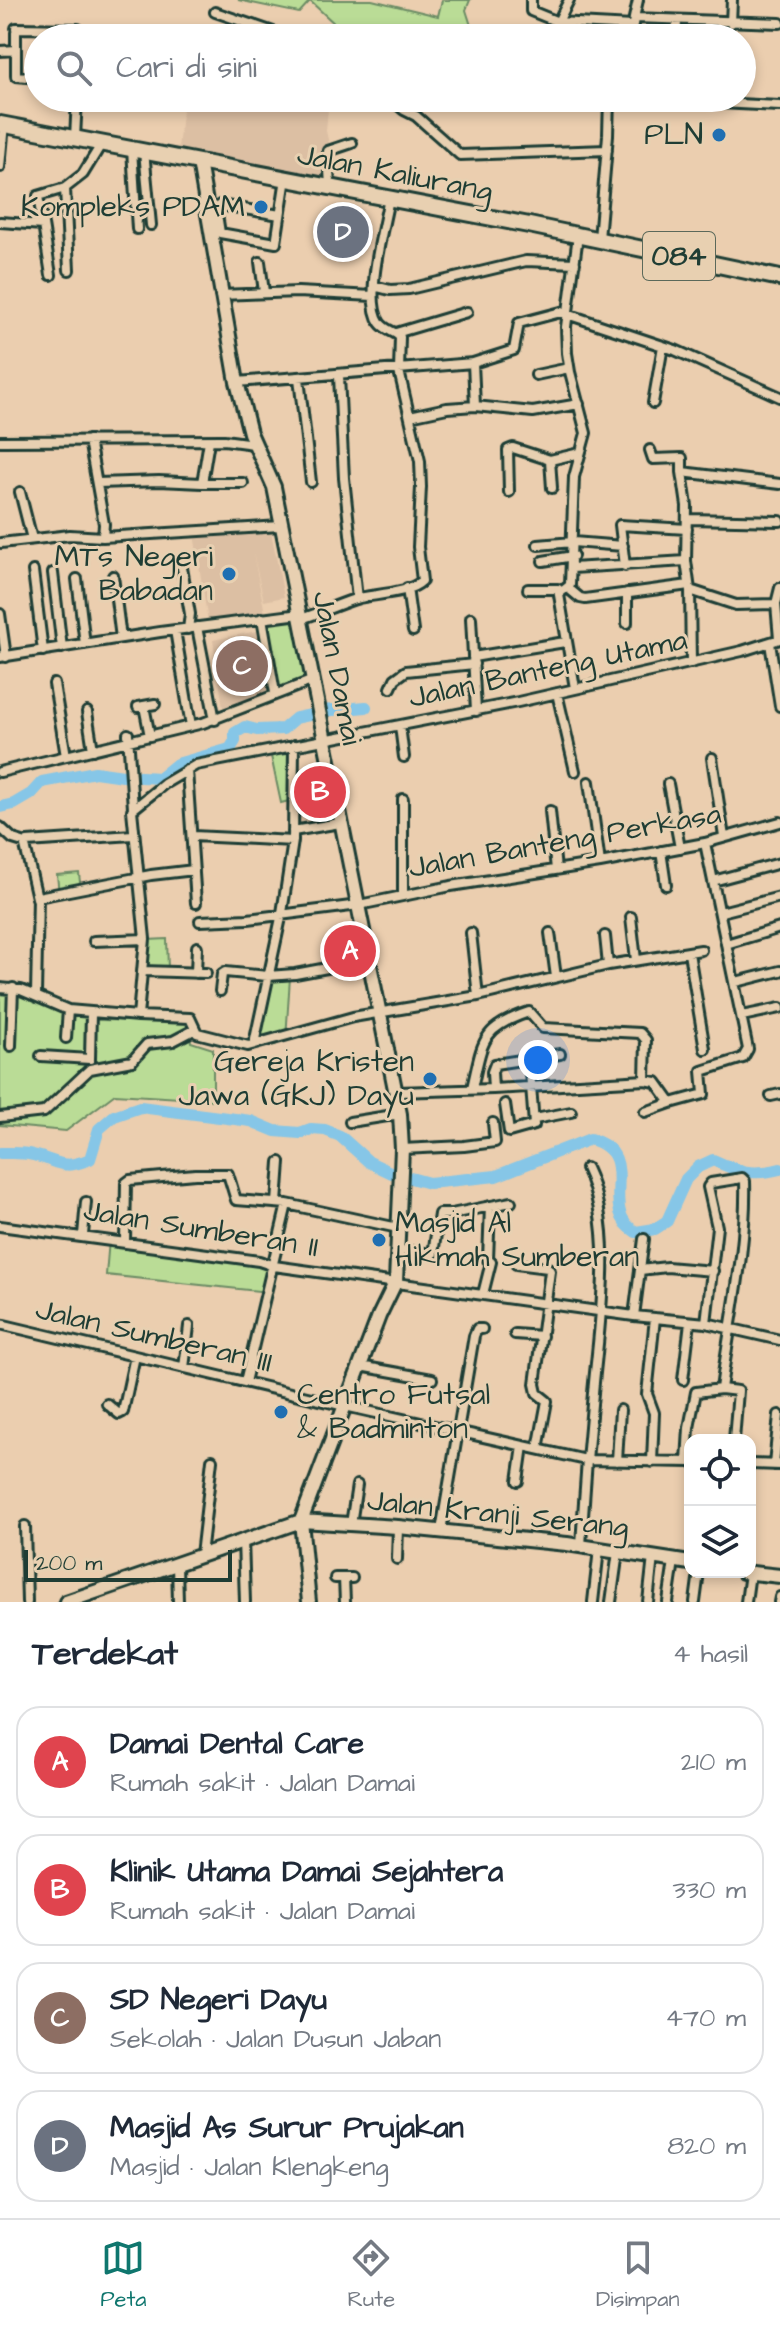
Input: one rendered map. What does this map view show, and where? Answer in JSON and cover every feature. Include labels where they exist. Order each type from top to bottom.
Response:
[{"type":"main road","name":"Jalan Kaliurang","points":[[2,124],[599,239],[780,278]]},
{"type":"main road","name":"Jalan Damai","points":[[199,162],[237,382],[254,444],[274,487],[400,1114],[402,1149],[396,1281],[301,1521],[309,1602]]},
{"type":"main road","name":"Jalan Kranji Serang","points":[[301,1521],[398,1527],[581,1546],[684,1562]]},
{"type":"main road","points":[[66,1602],[301,1521]]},
{"type":"main road","points":[[756,1574],[780,1576]]},
{"type":"street","points":[[531,0],[531,11],[558,22],[780,23]]},
{"type":"street","points":[[558,22],[569,0]]},
{"type":"street","points":[[633,22],[638,0]]},
{"type":"street","points":[[731,23],[732,0]]},
{"type":"street","points":[[215,12],[250,24]]},
{"type":"street","points":[[24,30],[16,30],[16,76],[24,77]]},
{"type":"street","points":[[0,51],[16,50]]},
{"type":"street","points":[[756,105],[780,106]]},
{"type":"street","points":[[75,138],[76,112]]},
{"type":"street","points":[[409,112],[460,155],[607,150]]},
{"type":"street","points":[[599,239],[608,112]]},
{"type":"street","points":[[0,167],[2,124]]},
{"type":"street","points":[[51,275],[38,196],[65,188],[89,168],[102,143]]},
{"type":"street","points":[[330,187],[328,151],[352,143]]},
{"type":"street","points":[[138,150],[151,225]]},
{"type":"street","points":[[137,229],[138,150]]},
{"type":"street","points":[[280,215],[220,205],[216,208],[220,233],[275,243],[280,215],[286,178]]},
{"type":"street","points":[[65,188],[69,270]]},
{"type":"street","points":[[0,614],[3,657],[262,618],[300,617],[357,599],[419,585],[422,579],[418,547],[420,461],[399,371],[400,337],[378,320],[373,296],[389,198]]},
{"type":"street","points":[[0,222],[43,225]]},
{"type":"street","points":[[575,688],[565,642],[564,590],[572,568],[574,477],[586,425],[569,368],[566,327],[578,235]]},
{"type":"street","points":[[374,286],[390,290],[409,289],[526,261],[575,263]]},
{"type":"street","points":[[260,262],[264,292]]},
{"type":"street","points":[[220,295],[264,292],[373,296]]},
{"type":"street","points":[[396,333],[467,312]]},
{"type":"street","points":[[237,382],[473,363],[514,350],[519,323],[553,314],[569,314],[703,361],[780,397]]},
{"type":"street","points":[[653,403],[663,346]]},
{"type":"street","points":[[473,363],[475,406]]},
{"type":"street","points":[[536,375],[569,368]]},
{"type":"street","points":[[339,376],[344,478],[357,599]]},
{"type":"street","points":[[299,378],[311,482]]},
{"type":"street","points":[[410,416],[475,406],[533,412],[579,404]]},
{"type":"street","points":[[89,440],[104,524],[103,537]]},
{"type":"street","points":[[0,441],[209,441],[254,444]]},
{"type":"street","points":[[202,483],[209,441]]},
{"type":"street","points":[[509,492],[508,450],[513,448],[550,460],[583,448]]},
{"type":"street","points":[[650,450],[651,457],[655,459],[682,458],[691,663]]},
{"type":"street","points":[[550,460],[552,488]]},
{"type":"street","points":[[682,472],[780,484]]},
{"type":"street","points":[[98,483],[243,483]]},
{"type":"street","points":[[20,492],[32,539]]},
{"type":"street","points":[[625,566],[620,525],[780,521]]},
{"type":"street","points":[[1,543],[70,535],[103,537],[280,526]]},
{"type":"street","points":[[538,545],[573,542],[623,546]]},
{"type":"street","points":[[543,561],[573,556]]},
{"type":"street","points":[[572,568],[686,561]]},
{"type":"street","points":[[181,562],[192,628],[215,720]]},
{"type":"street","points":[[33,571],[43,651]]},
{"type":"street","points":[[53,573],[62,648]]},
{"type":"street","points":[[113,576],[121,638]]},
{"type":"street","points":[[77,579],[85,644]]},
{"type":"street","points":[[528,589],[553,587],[580,598],[689,587],[736,605],[776,604]]},
{"type":"street","points":[[407,588],[413,631]]},
{"type":"street","points":[[780,588],[776,604],[780,639]]},
{"type":"street","points":[[627,593],[627,623]]},
{"type":"street","points":[[262,618],[275,693]]},
{"type":"street","points":[[471,618],[476,711]]},
{"type":"street","points":[[175,630],[191,725]]},
{"type":"street","name":"Jalan Banteng Utama","points":[[133,808],[187,770],[234,756],[476,711],[691,663],[780,639]]},
{"type":"street","points":[[391,688],[395,679],[406,671],[565,642]]},
{"type":"street","points":[[770,643],[780,706]]},
{"type":"street","points":[[0,772],[93,750],[129,738],[215,720],[275,693],[311,681]]},
{"type":"street","points":[[54,684],[66,756]]},
{"type":"street","points":[[557,693],[575,771]]},
{"type":"street","points":[[150,735],[141,706],[155,704]]},
{"type":"street","points":[[87,712],[93,750]]},
{"type":"street","points":[[400,726],[404,757]]},
{"type":"street","points":[[129,738],[133,835],[145,939],[138,1016]]},
{"type":"street","points":[[254,1044],[282,913],[293,836],[294,745]]},
{"type":"street","points":[[712,758],[724,837]]},
{"type":"street","points":[[187,770],[196,903]]},
{"type":"street","points":[[589,782],[600,863]]},
{"type":"street","points":[[668,784],[680,848]]},
{"type":"street","points":[[403,799],[403,895]]},
{"type":"street","points":[[550,811],[556,870]]},
{"type":"street","name":"Jalan Banteng Perkasa","points":[[200,921],[248,919],[359,905],[680,848],[780,822]]},
{"type":"street","points":[[193,836],[293,836],[340,823]]},
{"type":"street","points":[[0,827],[13,839],[26,843],[133,835]]},
{"type":"street","points":[[26,843],[37,898],[36,995]]},
{"type":"street","points":[[645,1112],[705,1093],[701,1074],[704,1070],[746,1056],[748,1049],[705,843]]},
{"type":"street","points":[[661,851],[666,885]]},
{"type":"street","points":[[713,881],[780,863]]},
{"type":"street","points":[[37,898],[42,894],[194,870]]},
{"type":"street","points":[[721,912],[780,897]]},
{"type":"street","points":[[631,917],[636,960]]},
{"type":"street","points":[[726,944],[780,928]]},
{"type":"street","points":[[471,933],[478,996]]},
{"type":"street","points":[[550,933],[556,977]]},
{"type":"street","points":[[605,936],[608,965]]},
{"type":"street","points":[[94,941],[145,939]]},
{"type":"street","points":[[143,971],[201,973],[197,947]]},
{"type":"street","points":[[0,1117],[44,1112],[90,1069],[125,1064],[135,1059],[147,1044],[173,1041],[194,1030],[241,1045],[254,1044],[381,1012],[478,996],[608,965],[701,950]]},
{"type":"street","points":[[689,953],[705,1049]]},
{"type":"street","points":[[220,991],[225,972],[268,976],[314,972],[370,960]]},
{"type":"street","points":[[736,982],[780,971]]},
{"type":"street","points":[[0,988],[13,988],[36,995],[45,1002],[68,1010],[190,1018],[194,1030]]},
{"type":"street","points":[[11,1046],[13,988]]},
{"type":"street","points":[[742,1016],[780,1008]]},
{"type":"street","points":[[66,1038],[68,1010]]},
{"type":"street","points":[[472,1088],[483,1044],[490,1032],[503,1022],[529,1012],[543,1028],[640,1033],[646,1040],[645,1080]]},
{"type":"street","points":[[41,1056],[90,1059],[91,1013]]},
{"type":"street","points":[[493,1089],[495,1064],[560,1054]]},
{"type":"street","points":[[505,1104],[511,1133],[534,1125],[529,1059]]},
{"type":"street","points":[[397,1092],[645,1080],[656,1082],[671,1103]]},
{"type":"street","points":[[535,1119],[571,1112]]},
{"type":"street","points":[[350,1122],[400,1114]]},
{"type":"street","points":[[402,1149],[495,1142],[493,1123]]},
{"type":"street","points":[[245,1382],[274,1266],[282,1204],[280,1162]]},
{"type":"street","points":[[581,1546],[600,1311],[602,1214],[595,1185],[586,1168]]},
{"type":"street","points":[[125,1242],[125,1187],[130,1180],[224,1173],[230,1176],[236,1200],[282,1204],[398,1228]]},
{"type":"street","points":[[706,1323],[717,1227],[708,1187],[715,1182],[742,1178],[745,1181],[744,1235],[721,1389]]},
{"type":"street","points":[[83,1235],[86,1202]]},
{"type":"street","points":[[397,1250],[433,1254],[439,1214],[511,1202]]},
{"type":"street","points":[[483,1294],[491,1262],[488,1260],[490,1206]]},
{"type":"street","name":"Jalan Sumberan II","points":[[0,1226],[83,1235],[259,1261],[274,1266],[634,1316],[706,1323],[780,1340]]},
{"type":"street","points":[[634,1316],[644,1239]]},
{"type":"street","points":[[516,1264],[549,1269],[535,1390],[547,1401],[538,1449]]},
{"type":"street","points":[[640,1270],[667,1267],[713,1271]]},
{"type":"street","points":[[652,1462],[654,1413],[647,1394],[655,1318]]},
{"type":"street","points":[[683,1380],[690,1322]]},
{"type":"street","name":"Jalan Sumberan III","points":[[0,1324],[586,1460],[684,1462]]},
{"type":"street","points":[[184,1368],[189,1326]]},
{"type":"street","points":[[441,1531],[475,1330],[482,1329]]},
{"type":"street","points":[[515,1334],[542,1336]]},
{"type":"street","points":[[107,1404],[119,1414],[123,1412],[135,1356]]},
{"type":"street","points":[[360,1366],[432,1379]]},
{"type":"street","points":[[691,1434],[694,1395],[699,1391],[734,1389],[739,1394],[735,1434]]},
{"type":"street","points":[[617,1461],[620,1410]]},
{"type":"street","points":[[756,1464],[777,1465],[779,1415]]},
{"type":"street","points":[[518,1481],[523,1446]]},
{"type":"street","points":[[201,1555],[212,1460]]},
{"type":"street","points":[[351,1524],[357,1485]]},
{"type":"street","points":[[25,1526],[27,1602]]},
{"type":"street","points":[[397,1559],[398,1527]]},
{"type":"street","points":[[243,1539],[245,1602]]},
{"type":"street","points":[[593,1602],[599,1549]]},
{"type":"street","points":[[611,1602],[618,1552]]},
{"type":"street","points":[[648,1602],[653,1557]]},
{"type":"street","points":[[668,1602],[674,1561]]},
{"type":"street","points":[[177,1564],[178,1602]]},
{"type":"street","points":[[343,1578],[345,1602]]},
{"type":"street","points":[[695,1602],[698,1578]]},
{"type":"street","points":[[746,1602],[747,1578]]},
{"type":"shaded area","points":[[182,112],[328,112],[330,184],[177,156]]},
{"type":"shaded area","name":"MTs Negeri Babadan","points":[[270,527],[284,597],[264,601],[253,553],[265,613],[208,622],[194,534]]},
{"type":"shaded area","points":[[262,630],[272,692],[224,714],[213,640]]},
{"type":"green space","points":[[238,0],[372,0],[438,16],[442,0],[470,0],[466,10],[470,24],[335,24],[310,1],[299,13]]},
{"type":"green space","points":[[299,615],[309,682],[276,692],[272,676],[267,676],[260,637],[266,635],[263,618]]},
{"type":"green space","points":[[287,754],[293,759],[293,800],[281,803],[271,756]]},
{"type":"green space","points":[[79,873],[81,892],[59,894],[57,875]]},
{"type":"green space","points":[[167,939],[168,969],[144,970],[147,940]]},
{"type":"green space","points":[[290,977],[286,1039],[275,1045],[251,1048],[266,1009],[267,980]]},
{"type":"green space","points":[[0,989],[36,995],[46,1002],[96,1020],[188,1021],[191,1042],[213,1049],[213,1100],[115,1094],[66,1131],[0,1125]]},
{"type":"green space","points":[[109,1240],[274,1266],[268,1292],[106,1275]]},
{"type":"waterway","points":[[322,711],[366,707]]},
{"type":"waterway","points":[[0,807],[14,804],[31,794],[42,782],[95,772],[160,778],[177,764],[230,749],[235,733],[245,727],[283,729],[296,718],[315,714]]},
{"type":"waterway","points":[[0,1153],[29,1154],[67,1165],[81,1163],[90,1159],[99,1129],[114,1116],[140,1107],[251,1121],[275,1131],[300,1133],[311,1129],[325,1130],[340,1136],[369,1162],[392,1173],[429,1183],[496,1176],[590,1139],[606,1147],[615,1157],[619,1210],[625,1222],[636,1232],[655,1229],[667,1221],[686,1179],[698,1167],[713,1160],[746,1172],[780,1169]]},
{"type":"place","name":"PLN","points":[[719,135]]},
{"type":"place","name":"Kompleks PDAM","points":[[261,207]]},
{"type":"place","name":"Masjid As Surur Prujakan","points":[[343,232]]},
{"type":"place","name":"MTs Negeri Babadan","points":[[229,574]]},
{"type":"place","name":"SD Negeri Dayu","points":[[242,666]]},
{"type":"place","name":"Klinik Utama Damai Sejahtera","points":[[320,792]]},
{"type":"place","name":"Damai Dental Care","points":[[350,951]]},
{"type":"place","name":"Gereja Kristen Jawa (GKJ) Dayu","points":[[430,1079]]},
{"type":"place","name":"Masjid Al Hikmah Sumberan","points":[[379,1240]]},
{"type":"place","name":"Centro Futsal & Badminton","points":[[281,1412]]}]
